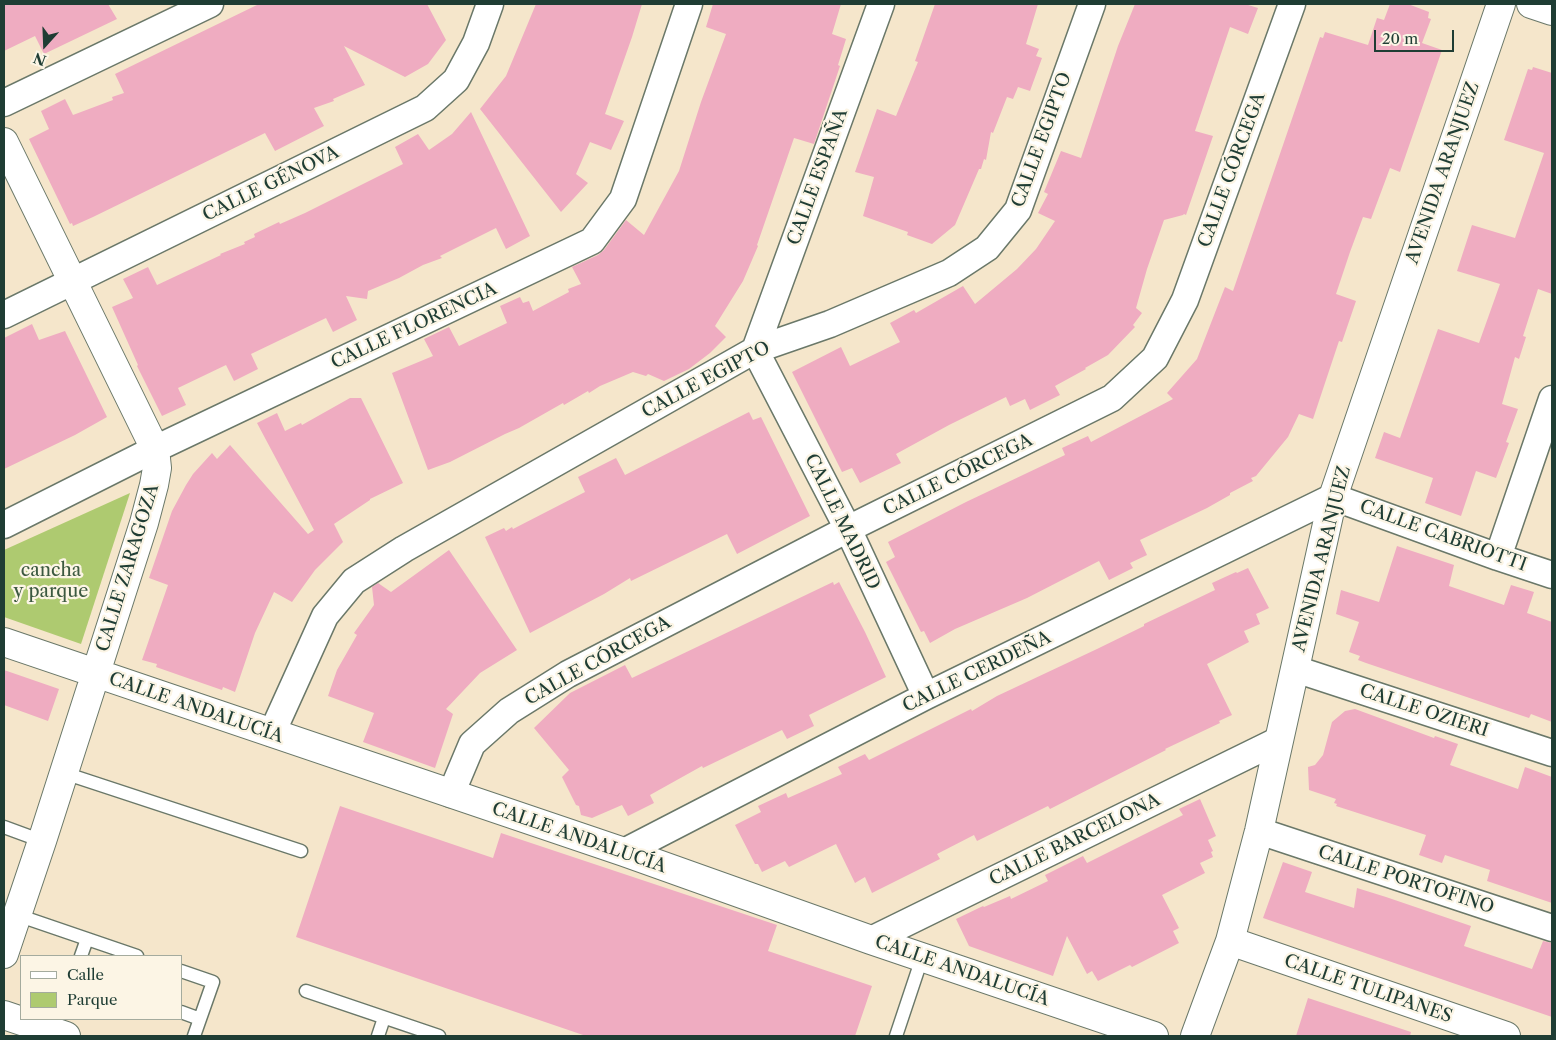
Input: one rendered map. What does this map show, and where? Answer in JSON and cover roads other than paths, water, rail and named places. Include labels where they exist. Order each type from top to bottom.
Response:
[{"type":"street","points":[[4,103],[210,4]]},
{"type":"street","name":"CALLE GÉNOVA","points":[[4,315],[425,108],[456,80],[476,43],[490,4]]},
{"type":"street","name":"CALLE FLORENCIA","points":[[4,525],[155,449],[592,241],[623,198],[689,4]]},
{"type":"street","name":"CALLE ESPAÑA","points":[[755,350],[881,4]]},
{"type":"street","name":"CALLE EGIPTO","points":[[272,734],[325,616],[354,581],[404,549],[755,350],[830,324],[949,274],[987,248],[1018,210],[1092,4]]},
{"type":"street","name":"CALLE CÓRCEGA","points":[[451,794],[472,744],[509,711],[568,674],[848,529],[1112,398],[1155,358],[1185,300],[1292,4]]},
{"type":"street","name":"AVENIDA ARANJUEZ","points":[[1201,1035],[1230,941],[1259,831],[1333,497],[1501,4]]},
{"type":"street","points":[[1531,4],[1552,11]]},
{"type":"street","name":"CALLE ZARAGOZA","points":[[4,142],[155,449],[157,468],[144,522],[4,954]]},
{"type":"street","name":"CALLE MADRID","points":[[755,350],[848,529],[926,696]]},
{"type":"street","points":[[1498,557],[1552,399]]},
{"type":"street","name":"CALLE CABRIOTTI","points":[[1333,497],[1552,575]]},
{"type":"street","name":"CALLE CERDEÑA","points":[[624,852],[926,696],[1333,497]]},
{"type":"street","name":"CALLE ANDALUCÍA","points":[[4,642],[624,852],[922,958],[1154,1036]]},
{"type":"street","name":"CALLE OZIERI","points":[[1295,669],[1552,754]]},
{"type":"street","name":"CALLE BARCELONA","points":[[871,940],[1279,740]]},
{"type":"street","name":"CALLE PORTOFINO","points":[[1259,831],[1552,928]]},
{"type":"street","name":"CALLE TULIPANES","points":[[1230,941],[1506,1036]]},
{"type":"street","points":[[4,1015],[29,1030],[66,1036]]},
{"type":"lane","points":[[64,773],[301,851]]},
{"type":"lane","points":[[4,827],[42,841]]},
{"type":"lane","points":[[17,915],[134,955]]},
{"type":"lane","points":[[81,955],[87,939]]},
{"type":"lane","points":[[896,1036],[922,958]]},
{"type":"lane","points":[[182,972],[213,982],[194,1036]]},
{"type":"lane","points":[[306,991],[439,1036]]},
{"type":"lane","points":[[182,1012],[200,1019]]},
{"type":"lane","points":[[378,1036],[384,1018]]},
{"type":"park label","name":"cancha y parque","points":[[51,581]]}]
